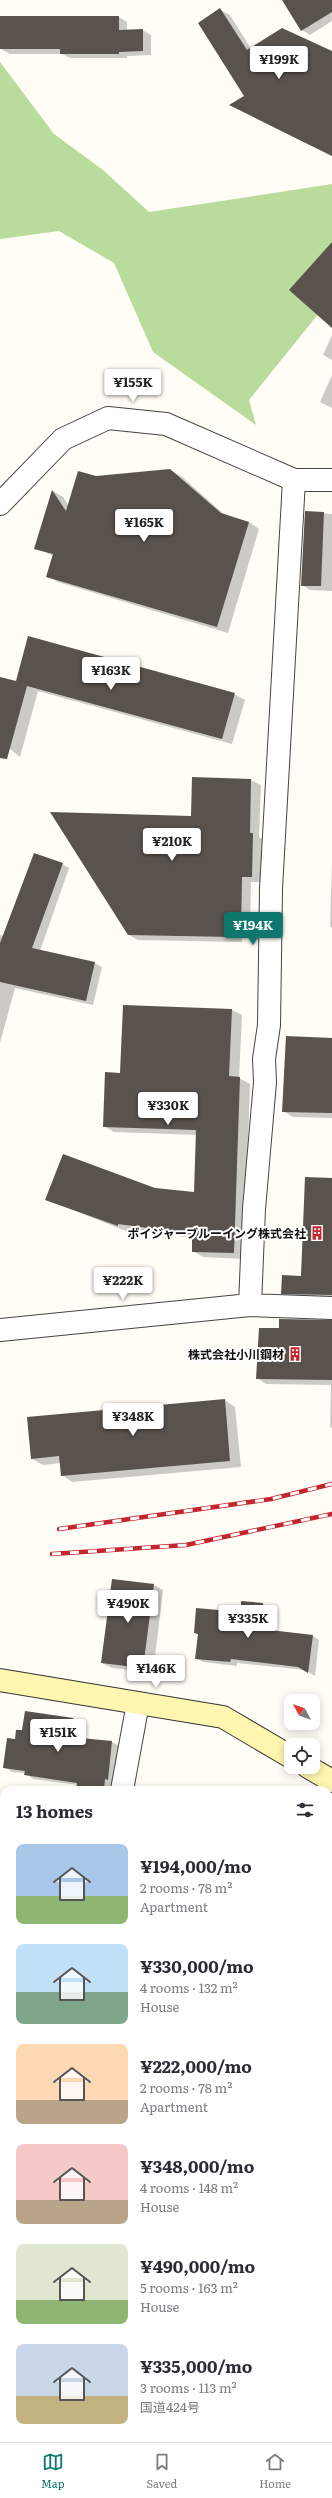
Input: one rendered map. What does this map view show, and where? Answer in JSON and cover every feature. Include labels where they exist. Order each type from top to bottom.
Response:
[{"type":"street","points":[[0,504],[63,440],[108,418],[166,424],[294,480],[332,480]]},
{"type":"street","points":[[250,1305],[254,1209],[265,1082],[264,1059],[269,1025],[271,889],[294,480]]},
{"type":"street","points":[[0,1330],[250,1305],[332,1308]]},
{"type":"street","points":[[0,1680],[223,1717],[284,1753]]},
{"type":"street","points":[[123,1786],[138,1703]]},
{"type":"street","points":[[320,1774],[332,1781]]},
{"type":"green space","points":[[0,62],[54,134],[103,170],[149,212],[332,184],[332,297],[249,400],[256,425],[153,352],[114,263],[59,231],[0,239]]},
{"type":"building","points":[[282,0],[332,0],[332,12],[301,31]]},
{"type":"building","points":[[220,8],[247,50],[282,28],[332,51],[332,156],[229,105],[244,96],[198,23]]},
{"type":"building","points":[[0,16],[119,16],[119,30],[143,29],[143,51],[119,52],[119,54],[60,54],[60,49],[0,49]]},
{"type":"building","points":[[332,242],[332,328],[289,290]]},
{"type":"building","points":[[170,469],[221,513],[249,522],[217,627],[46,577],[53,554],[34,549],[52,490],[66,511],[78,471],[96,476]]},
{"type":"building","points":[[305,511],[324,512],[321,586],[301,586]]},
{"type":"building","points":[[28,636],[235,693],[222,739],[27,686],[7,759],[0,758],[0,677],[16,681]]},
{"type":"building","points":[[192,777],[251,779],[250,833],[253,833],[252,877],[242,877],[241,932],[233,932],[232,937],[128,935],[50,812],[191,816]]},
{"type":"building","points":[[34,853],[63,863],[32,948],[95,962],[86,1001],[0,982],[0,943]]},
{"type":"building","points":[[123,1005],[232,1009],[229,1076],[240,1077],[234,1253],[192,1252],[192,1234],[118,1224],[118,1226],[45,1200],[63,1154],[155,1188],[194,1192],[196,1130],[103,1127],[105,1072],[120,1073]]},
{"type":"building","points":[[286,1036],[332,1038],[332,1113],[282,1112]]},
{"type":"building","name":"ボイジャーブルーイング株式会社","points":[[305,1177],[332,1178],[332,1295],[281,1294],[282,1275],[301,1276]]},
{"type":"building","name":"株式会社小川鋼材","points":[[279,1319],[332,1320],[332,1380],[256,1379],[259,1328],[279,1328]]},
{"type":"building","points":[[225,1399],[230,1461],[61,1476],[59,1456],[31,1459],[27,1417]]},
{"type":"building","points":[[112,1579],[154,1584],[143,1668],[101,1663]]},
{"type":"building","points":[[241,1601],[263,1603],[261,1629],[313,1635],[308,1673],[298,1667],[231,1659],[230,1662],[195,1659],[198,1634],[194,1633],[196,1608],[241,1612]]},
{"type":"building","points":[[25,1711],[73,1718],[70,1737],[112,1741],[108,1780],[105,1779],[104,1786],[77,1786],[77,1783],[24,1775],[25,1771],[3,1768],[7,1738],[15,1739],[16,1730],[22,1730]]},
{"type":"railway","points":[[59,1529],[271,1499],[332,1484]]},
{"type":"railway","points":[[52,1554],[186,1545],[332,1514]]},
{"type":"place","name":"ボイジャーブルーイング株式会社","points":[[317,1233]]},
{"type":"place","name":"株式会社小川鋼材","points":[[295,1354]]}]
